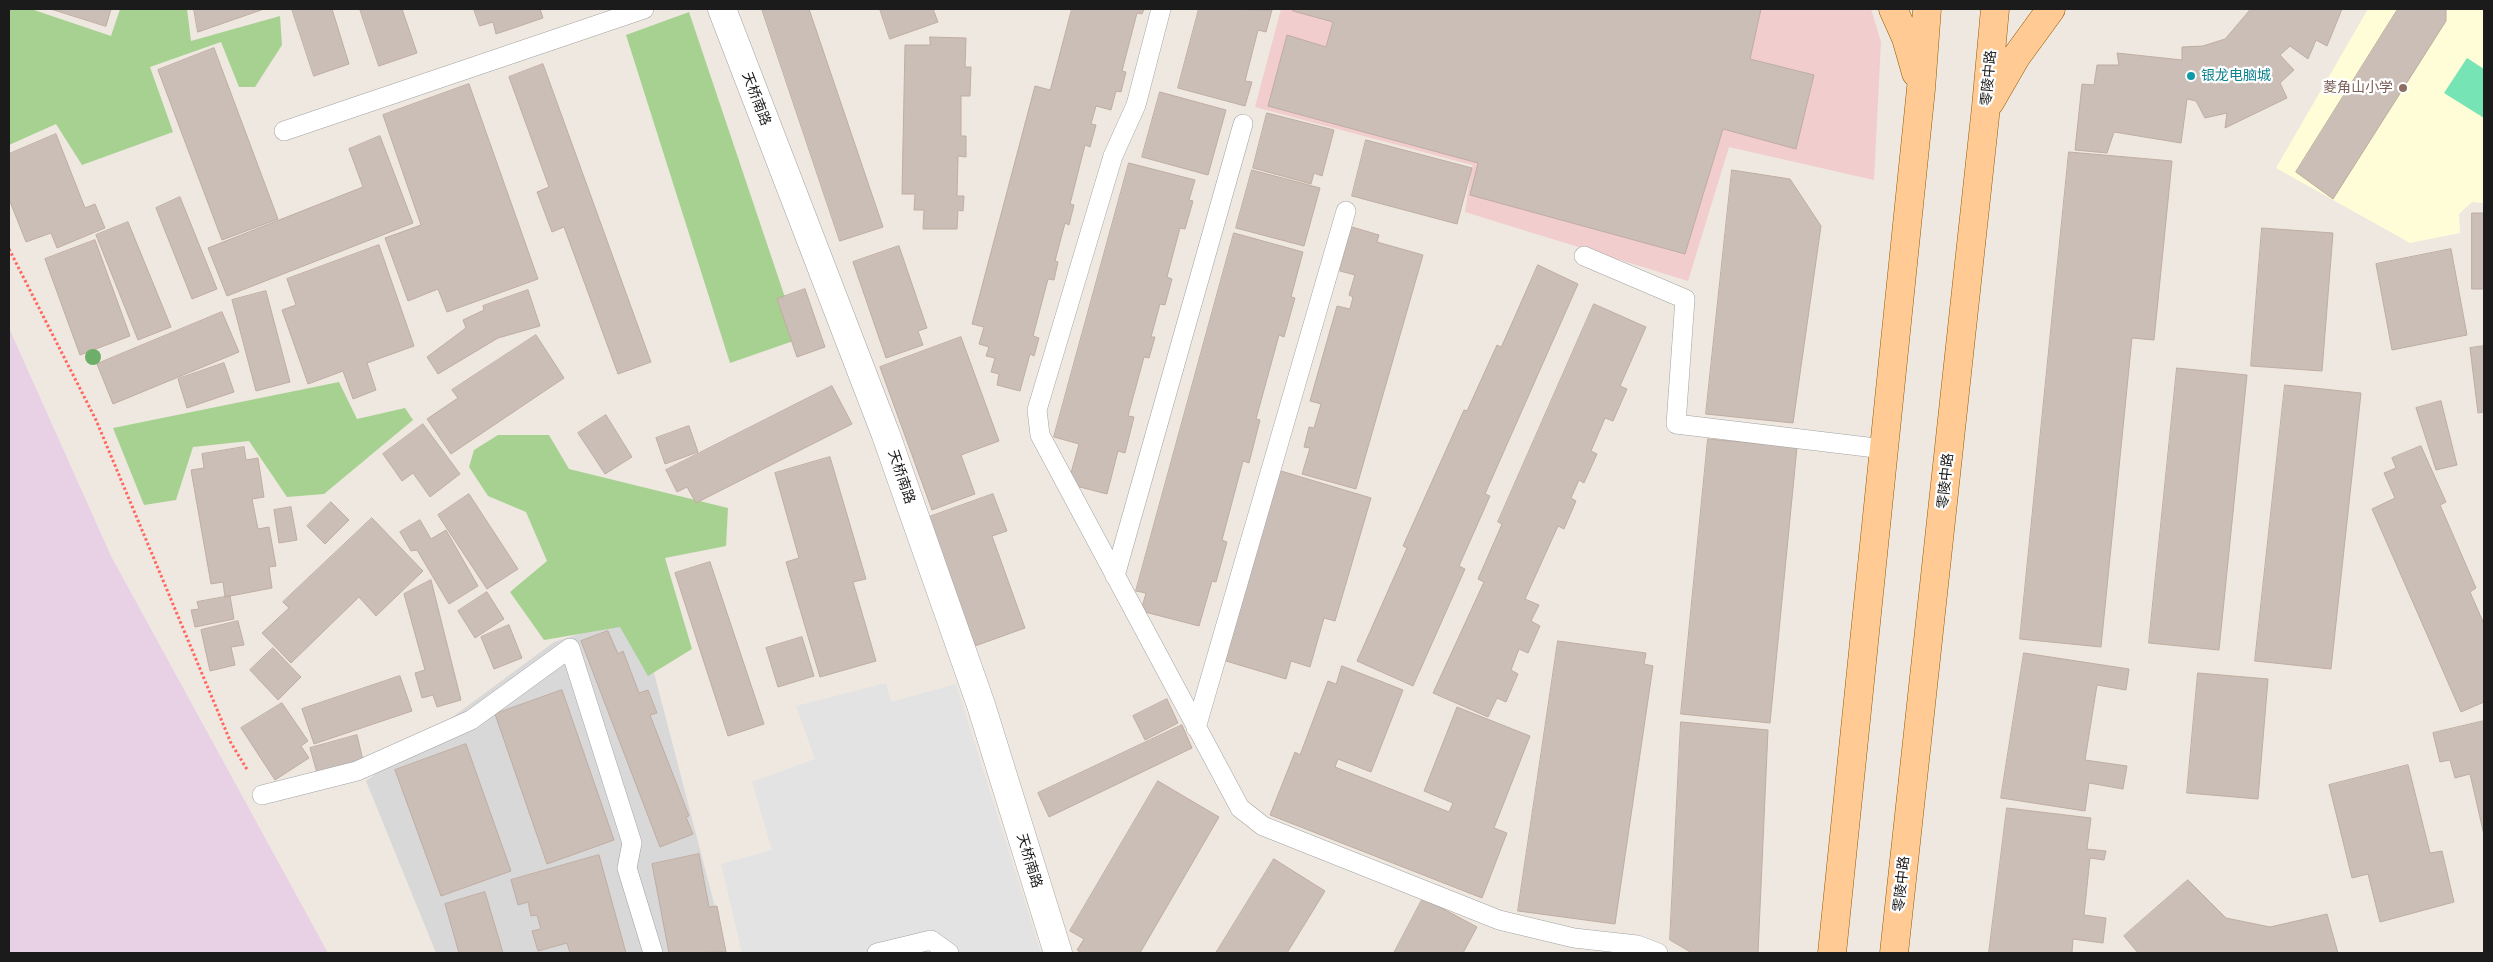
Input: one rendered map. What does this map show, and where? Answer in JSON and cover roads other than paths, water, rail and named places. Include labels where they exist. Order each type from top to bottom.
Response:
[{"type":"main road","points":[[1893,9],[1906,38],[1921,89]]},
{"type":"main road","points":[[1832,953],[1921,89],[1927,9]]},
{"type":"main road","name":"零陵中路","points":[[1894,953],[1986,108],[1995,9]]},
{"type":"main road","points":[[1986,108],[2016,57],[2051,9]]},
{"type":"street","name":"天桥南路","points":[[722,9],[886,435],[981,706],[1058,953]]},
{"type":"lane","points":[[284,131],[644,9]]},
{"type":"lane","points":[[1161,9],[1136,105],[1113,156],[1037,410],[1040,435],[1240,808],[1263,826],[1499,920],[1574,938],[1637,945],[1658,953]]},
{"type":"lane","points":[[1115,576],[1243,124]]},
{"type":"lane","points":[[1196,728],[1346,211]]},
{"type":"lane","points":[[1584,256],[1685,299],[1676,424],[1884,449]]},
{"type":"lane","points":[[262,795],[357,771],[471,720],[570,648],[632,843],[627,868],[653,953]]},
{"type":"lane","points":[[878,953],[931,940],[950,953]]},
{"type":"place","name":"银龙电脑城","points":[[2191,76]]},
{"type":"place","name":"菱角山小学","points":[[2403,88]]}]
